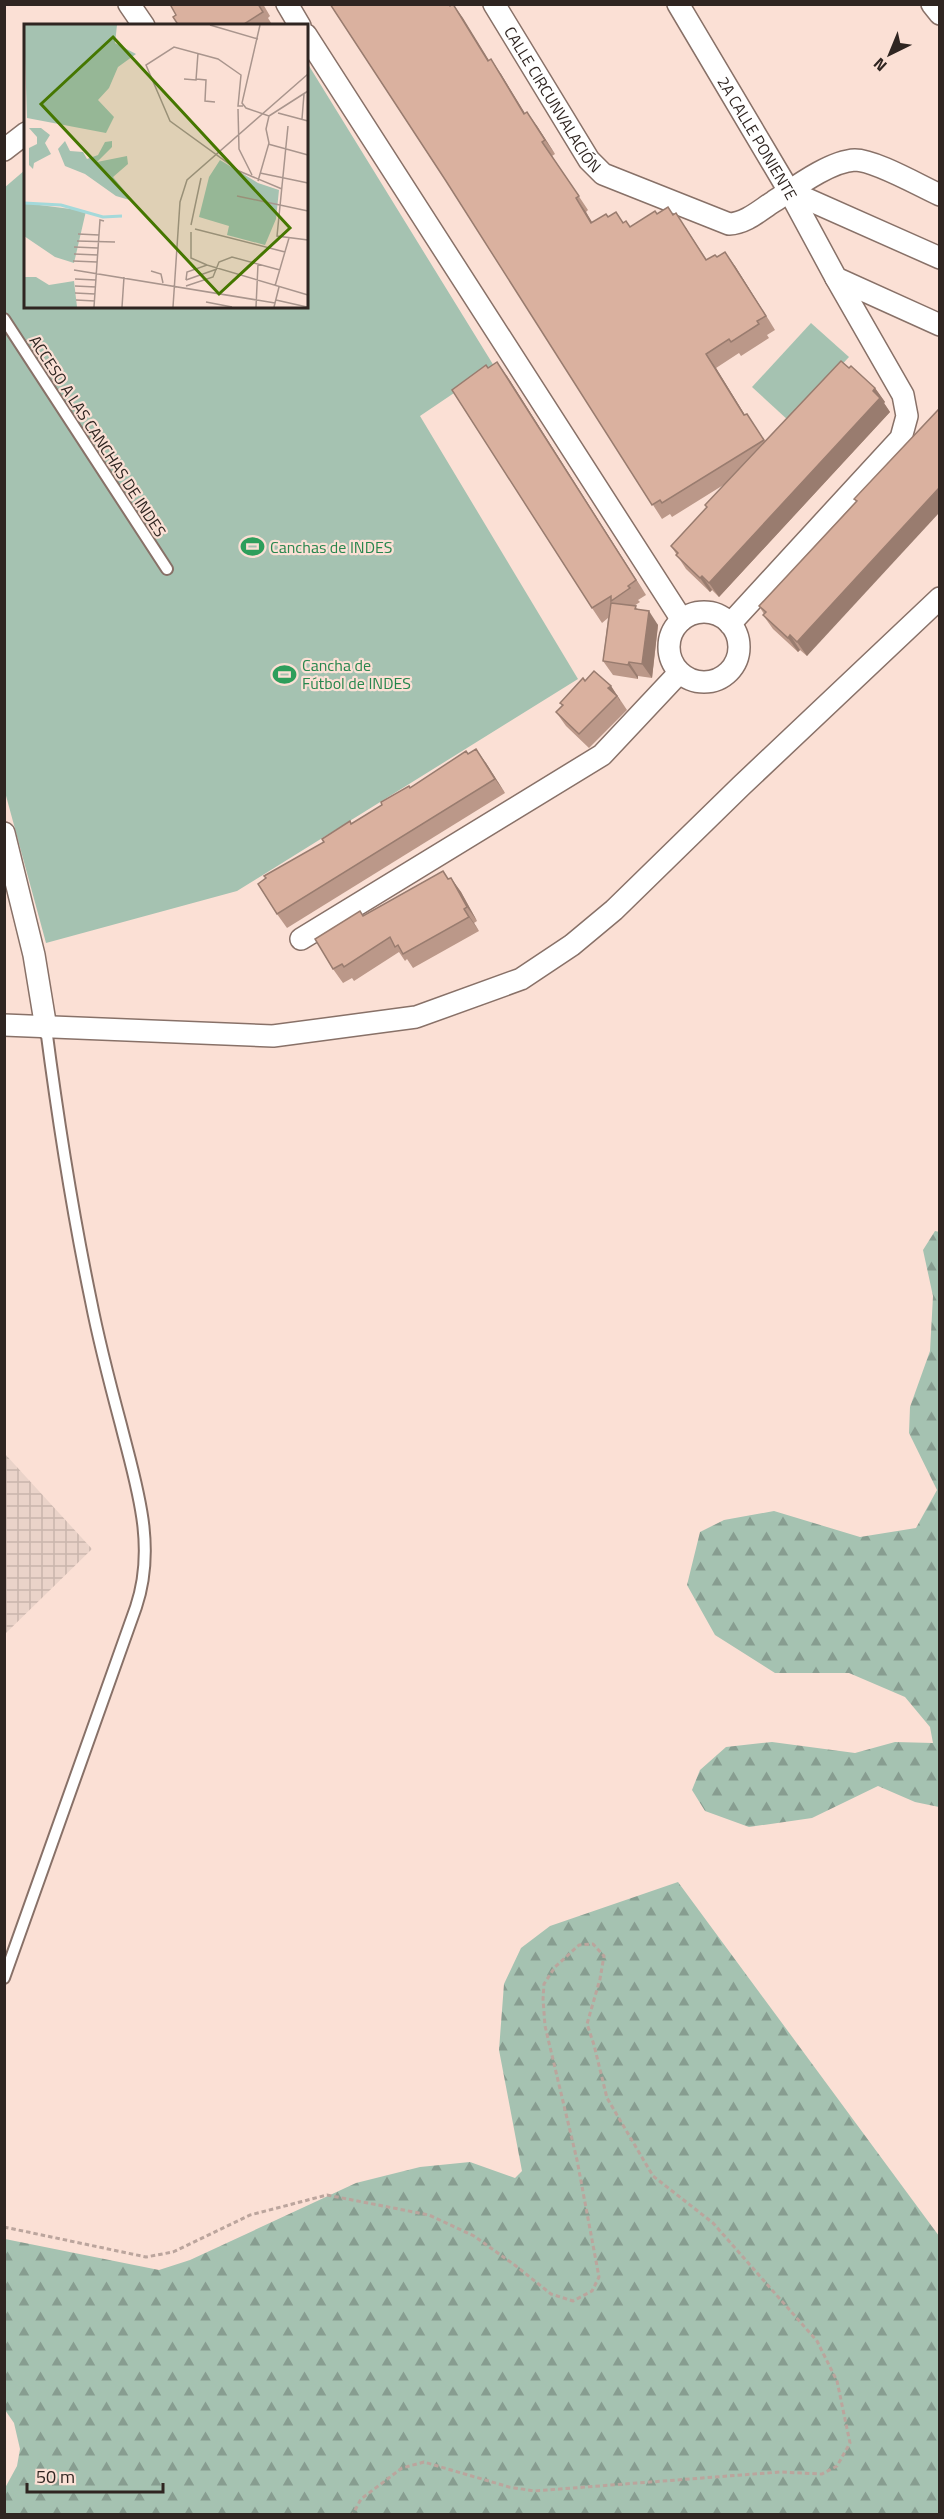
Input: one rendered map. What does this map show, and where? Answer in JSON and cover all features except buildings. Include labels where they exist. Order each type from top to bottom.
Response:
[{"type":"street","points":[[129,4],[143,24]]},
{"type":"street","points":[[287,4],[299,24]]},
{"type":"street","name":"CALLE CIRCUNVALACIÓN","points":[[494,4],[588,160],[603,174],[729,224],[747,219],[840,163],[855,160],[870,163],[939,195]]},
{"type":"street","name":"2A CALLE PONIENTE","points":[[678,4],[789,192],[939,258]]},
{"type":"street","points":[[932,4],[939,14]]},
{"type":"street","points":[[308,38],[682,620]]},
{"type":"street","points":[[4,150],[24,135]]},
{"type":"street","points":[[729,624],[901,438],[907,416],[903,395],[789,192]]},
{"type":"street","points":[[836,278],[939,325]]},
{"type":"street","points":[[4,1025],[273,1036],[416,1017],[521,979],[572,945],[614,910],[939,598]]},
{"type":"street","points":[[701,612],[712,613],[729,624],[736,634],[739,646],[738,658],[732,668],[713,681],[701,682],[679,673],[672,663],[669,651],[674,628],[682,620],[701,612]]},
{"type":"street","points":[[302,939],[602,755],[679,673]]},
{"type":"street","points":[[4,833],[34,955],[46,1028]]},
{"type":"lane","name":"ACCESO A LAS CANCHAS DE INDES","points":[[4,319],[167,568]]},
{"type":"lane","points":[[4,1978],[136,1606],[146,1567],[146,1544],[138,1490],[96,1324],[75,1223],[62,1152],[46,1028]]},
{"type":"path","points":[[4,2227],[146,2257],[173,2252],[250,2215],[327,2195],[429,2215],[474,2236],[551,2294],[573,2301],[592,2291],[599,2277],[577,2160],[545,2026],[544,1984],[555,1966],[579,1946],[593,1944],[604,1956],[587,2024],[607,2098],[653,2176],[713,2223],[817,2341],[837,2381],[850,2443],[837,2466],[822,2474],[780,2472],[534,2491],[509,2487],[424,2462],[402,2468],[361,2499],[353,2514]]},
{"type":"shaded area","points":[[5,1454],[92,1549],[5,1634]]},
{"type":"green space","name":"Canchas de INDES","points":[[308,64],[494,366],[420,416],[578,679],[237,891],[46,943],[5,792],[4,188],[24,171],[24,308],[308,308]]},
{"type":"green space","points":[[811,323],[849,357],[789,421],[752,387]]},
{"type":"green space","points":[[935,1231],[940,1232],[939,1807],[915,1802],[878,1786],[812,1818],[749,1827],[705,1811],[692,1790],[700,1770],[726,1747],[772,1742],[855,1753],[895,1742],[933,1743],[930,1727],[905,1697],[849,1673],[775,1673],[715,1635],[687,1585],[700,1532],[724,1520],[774,1511],[860,1537],[916,1528],[937,1490],[909,1433],[910,1407],[930,1351],[933,1296],[923,1250]]},
{"type":"green space","points":[[678,1882],[939,2236],[939,2514],[5,2514],[5,2488],[17,2466],[20,2449],[14,2423],[5,2410],[5,2239],[159,2270],[190,2260],[356,2183],[420,2167],[470,2162],[515,2178],[522,2171],[499,2050],[504,1984],[521,1948],[550,1926]]},
{"type":"place","name":"Canchas de INDES","points":[[252,547]]},
{"type":"place","name":"Cancha de Fútbol de INDES","points":[[284,674]]}]
